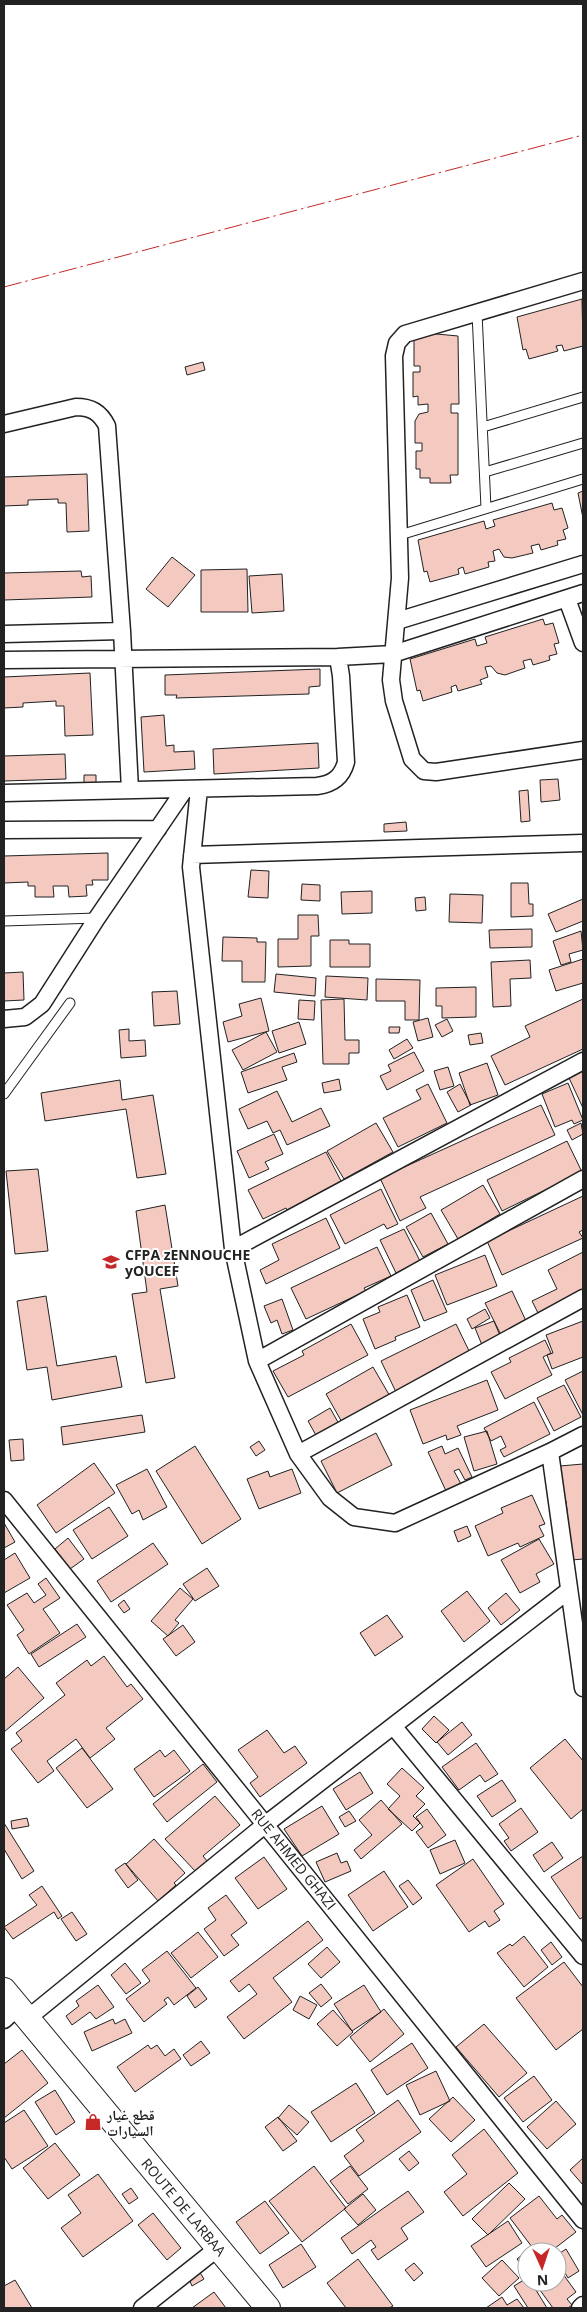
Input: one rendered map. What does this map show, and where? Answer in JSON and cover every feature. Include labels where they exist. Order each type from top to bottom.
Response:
[{"type":"main road","name":"ROUTE DE LARBAA","points":[[13,2009],[218,2248],[262,2306]]},
{"type":"street","points":[[583,282],[405,334],[396,343],[394,356],[400,578],[391,680],[394,700],[412,759],[424,771],[436,772],[583,750]]},
{"type":"street","points":[[4,424],[76,407],[92,409],[104,419],[108,433],[122,631],[130,790]]},
{"type":"street","points":[[397,621],[583,564]]},
{"type":"street","points":[[4,660],[338,657],[393,654],[583,594]]},
{"type":"street","points":[[567,599],[583,644]]},
{"type":"street","points":[[4,634],[122,631]]},
{"type":"street","points":[[4,794],[317,786],[336,779],[341,774],[346,762],[341,676],[338,657]]},
{"type":"street","points":[[4,1019],[25,1017],[42,1004],[97,918],[158,829],[192,789]]},
{"type":"street","points":[[192,789],[191,867],[233,1249],[257,1361],[298,1454],[330,1498],[354,1517],[395,1524],[550,1452],[583,1434]]},
{"type":"street","points":[[4,830],[158,829]]},
{"type":"street","points":[[192,855],[583,843]]},
{"type":"street","points":[[233,1249],[583,1061]]},
{"type":"street","points":[[257,1361],[583,1179]]},
{"type":"street","points":[[298,1454],[583,1298]]},
{"type":"street","points":[[550,1452],[583,1688]]},
{"type":"street","name":"RUE AHMED GHAZI","points":[[4,1500],[583,2220]]},
{"type":"street","points":[[13,2009],[266,1824],[568,1591]]},
{"type":"street","points":[[394,1727],[583,1956]]},
{"type":"street","points":[[142,2308],[218,2248]]},
{"type":"street","points":[[580,2308],[583,2305]]},
{"type":"lane","points":[[477,313],[486,508]]},
{"type":"lane","points":[[483,427],[583,397]]},
{"type":"lane","points":[[485,472],[583,443]]},
{"type":"lane","points":[[400,535],[583,479]]},
{"type":"lane","points":[[4,921],[97,918]]},
{"type":"lane","points":[[4,1094],[70,1004]]},
{"type":"building","points":[[582,299],[583,346],[564,351],[562,345],[556,346],[558,351],[529,359],[526,349],[523,350],[517,317]]},
{"type":"building","points":[[426,333],[458,336],[459,404],[451,404],[451,413],[458,413],[458,475],[450,475],[451,483],[430,483],[430,478],[420,478],[420,469],[416,469],[416,451],[422,451],[422,443],[415,443],[415,421],[419,414],[428,412],[428,404],[418,405],[418,396],[413,397],[413,372],[420,372],[420,366],[414,366],[414,336]]},
{"type":"building","points":[[203,362],[205,370],[187,375],[185,367]]},
{"type":"building","points":[[87,474],[89,531],[67,532],[66,503],[58,503],[58,499],[28,500],[28,505],[4,506],[4,477]]},
{"type":"building","points":[[583,491],[583,518],[578,493]]},
{"type":"building","points":[[552,503],[554,510],[562,508],[568,528],[563,530],[566,539],[557,541],[558,545],[541,550],[539,544],[531,546],[533,553],[512,558],[504,557],[499,549],[493,551],[495,561],[488,562],[489,567],[465,574],[463,567],[458,569],[459,574],[430,582],[427,571],[424,572],[418,540],[484,521],[486,529],[495,526],[493,520]]},
{"type":"building","points":[[172,557],[195,575],[168,607],[146,589]]},
{"type":"building","points":[[247,569],[248,612],[201,612],[201,570]]},
{"type":"building","points":[[81,571],[82,577],[91,576],[92,597],[4,600],[4,573]]},
{"type":"building","points":[[282,574],[284,611],[252,613],[249,576]]},
{"type":"building","points":[[543,619],[545,625],[553,623],[559,643],[554,644],[557,654],[549,656],[550,660],[533,665],[531,659],[523,661],[525,668],[505,675],[497,673],[491,666],[485,667],[488,677],[480,680],[482,684],[458,691],[456,685],[451,687],[452,692],[423,701],[420,690],[417,691],[410,659],[475,639],[477,646],[487,643],[485,637]]},
{"type":"building","points":[[320,669],[320,686],[309,687],[309,694],[176,698],[177,695],[165,695],[165,675]]},
{"type":"building","points":[[90,673],[93,735],[65,736],[64,706],[56,706],[56,701],[23,703],[23,707],[4,708],[4,677]]},
{"type":"building","points":[[164,715],[166,746],[174,745],[174,752],[194,751],[195,769],[144,772],[141,717]]},
{"type":"building","points":[[318,743],[319,768],[214,774],[213,749]]},
{"type":"building","points":[[65,754],[66,779],[4,781],[4,756]]},
{"type":"building","points":[[84,775],[96,775],[96,786],[84,786]]},
{"type":"building","points":[[558,779],[560,800],[541,802],[540,780]]},
{"type":"building","points":[[528,790],[530,821],[521,822],[519,791]]},
{"type":"building","points":[[406,822],[407,831],[384,832],[384,824]]},
{"type":"building","points":[[108,853],[108,880],[92,880],[93,885],[86,885],[87,896],[69,897],[68,886],[53,886],[54,897],[35,897],[35,886],[28,886],[28,882],[4,883],[4,856]]},
{"type":"building","points":[[251,870],[269,871],[268,898],[248,897]]},
{"type":"building","points":[[511,883],[528,883],[529,904],[533,904],[533,916],[511,917]]},
{"type":"building","points":[[302,884],[320,885],[320,901],[301,900]]},
{"type":"building","points":[[372,891],[372,913],[342,914],[341,892]]},
{"type":"building","points":[[450,894],[483,895],[482,923],[449,922]]},
{"type":"building","points":[[425,897],[426,910],[416,911],[415,898]]},
{"type":"building","points":[[583,899],[583,921],[556,932],[548,914]]},
{"type":"building","points":[[298,915],[318,915],[319,936],[311,936],[311,966],[278,967],[278,939],[298,939]]},
{"type":"building","points":[[532,929],[532,947],[490,948],[489,930]]},
{"type":"building","points":[[581,931],[583,950],[569,954],[571,962],[561,965],[553,941]]},
{"type":"building","points":[[223,937],[257,938],[257,942],[266,942],[265,982],[242,982],[242,961],[222,961]]},
{"type":"building","points":[[330,940],[349,940],[349,944],[370,944],[370,967],[330,967]]},
{"type":"building","points":[[583,959],[583,983],[556,991],[549,970]]},
{"type":"building","points":[[530,960],[531,978],[510,979],[511,1006],[493,1007],[491,962]]},
{"type":"building","points":[[23,972],[24,1000],[4,1001],[4,973]]},
{"type":"building","points":[[276,974],[316,978],[315,996],[274,992]]},
{"type":"building","points":[[326,976],[368,978],[367,1000],[325,997]]},
{"type":"building","points":[[376,979],[420,980],[419,1020],[405,1020],[405,1001],[376,1001]]},
{"type":"building","points":[[476,987],[476,1017],[442,1018],[442,1006],[436,1006],[436,988]]},
{"type":"building","points":[[177,991],[180,1024],[154,1026],[152,992]]},
{"type":"building","points":[[261,998],[269,1031],[228,1042],[223,1022],[242,1016],[239,1004]]},
{"type":"building","points":[[344,999],[345,1040],[359,1040],[359,1053],[349,1053],[349,1064],[323,1064],[321,1000]]},
{"type":"building","points":[[583,999],[583,1049],[505,1085],[491,1056],[530,1037],[525,1026]]},
{"type":"building","points":[[299,1000],[315,1001],[314,1020],[298,1019]]},
{"type":"building","points":[[428,1018],[433,1037],[418,1041],[413,1022]]},
{"type":"building","points":[[447,1019],[453,1031],[442,1037],[435,1025]]},
{"type":"building","points":[[299,1022],[306,1044],[279,1053],[272,1031]]},
{"type":"building","points":[[389,1027],[400,1027],[399,1033],[389,1033]]},
{"type":"building","points":[[129,1029],[129,1041],[145,1040],[146,1056],[121,1058],[119,1030]]},
{"type":"building","points":[[266,1032],[277,1052],[243,1070],[232,1050]]},
{"type":"building","points":[[481,1033],[483,1043],[470,1045],[468,1035]]},
{"type":"building","points":[[407,1039],[413,1048],[394,1059],[389,1050]]},
{"type":"building","points":[[414,1052],[424,1071],[387,1090],[380,1076],[391,1071],[388,1065]]},
{"type":"building","points":[[294,1053],[297,1062],[282,1067],[287,1080],[248,1093],[241,1072]]},
{"type":"building","points":[[487,1063],[498,1095],[470,1105],[459,1073]]},
{"type":"building","points":[[448,1067],[454,1086],[440,1090],[434,1071]]},
{"type":"building","points":[[583,1071],[583,1108],[569,1078]]},
{"type":"building","points":[[339,1079],[341,1090],[324,1093],[322,1083]]},
{"type":"building","points":[[120,1080],[122,1100],[153,1095],[166,1174],[137,1178],[126,1109],[45,1121],[41,1093]]},
{"type":"building","points":[[568,1083],[583,1120],[574,1124],[572,1120],[555,1127],[542,1094]]},
{"type":"building","points":[[428,1084],[447,1123],[398,1147],[383,1118],[421,1099],[416,1090]]},
{"type":"building","points":[[460,1084],[471,1105],[458,1112],[447,1092]]},
{"type":"building","points":[[277,1091],[292,1122],[321,1108],[330,1126],[287,1145],[280,1130],[273,1133],[267,1121],[248,1129],[239,1109]]},
{"type":"building","points":[[541,1105],[555,1135],[420,1197],[426,1208],[400,1221],[380,1178]]},
{"type":"building","points":[[376,1123],[393,1152],[344,1179],[327,1151]]},
{"type":"building","points":[[581,1123],[583,1134],[572,1140],[567,1130]]},
{"type":"building","points":[[274,1134],[283,1154],[265,1162],[269,1169],[249,1178],[237,1151]]},
{"type":"building","points":[[567,1141],[582,1172],[502,1211],[487,1180]]},
{"type":"building","points":[[326,1152],[341,1181],[287,1210],[286,1208],[263,1219],[248,1190]]},
{"type":"building","points":[[38,1169],[48,1251],[15,1254],[6,1171]]},
{"type":"building","points":[[483,1185],[500,1214],[458,1239],[441,1210]]},
{"type":"building","points":[[381,1189],[398,1224],[387,1229],[384,1224],[345,1244],[330,1215]]},
{"type":"building","points":[[583,1196],[583,1230],[579,1232],[583,1238],[502,1275],[487,1241]]},
{"type":"building","points":[[165,1205],[178,1286],[160,1289],[175,1378],[146,1383],[132,1294],[147,1292],[136,1211]]},
{"type":"building","points":[[431,1213],[448,1244],[423,1257],[406,1227]]},
{"type":"building","points":[[326,1218],[340,1248],[266,1284],[260,1270],[279,1260],[272,1244]]},
{"type":"building","points":[[404,1229],[420,1261],[396,1273],[380,1240]]},
{"type":"building","points":[[377,1247],[391,1276],[364,1288],[366,1291],[306,1319],[291,1288]]},
{"type":"building","points":[[583,1252],[583,1290],[538,1313],[532,1301],[557,1289],[548,1270]]},
{"type":"building","points":[[485,1255],[497,1286],[447,1305],[435,1275]]},
{"type":"building","points":[[433,1280],[447,1312],[424,1321],[411,1290]]},
{"type":"building","points":[[512,1291],[527,1323],[501,1335],[485,1303]]},
{"type":"building","points":[[407,1295],[420,1327],[395,1337],[396,1340],[375,1349],[363,1319],[380,1312],[378,1307]]},
{"type":"building","points":[[46,1296],[57,1366],[116,1356],[122,1387],[52,1400],[47,1367],[27,1370],[17,1301]]},
{"type":"building","points":[[282,1299],[293,1330],[282,1334],[277,1320],[271,1323],[264,1306]]},
{"type":"building","points":[[485,1309],[490,1318],[472,1329],[467,1319]]},
{"type":"building","points":[[494,1321],[501,1338],[482,1345],[475,1328]]},
{"type":"building","points":[[583,1321],[583,1357],[552,1369],[547,1355],[553,1353],[546,1335]]},
{"type":"building","points":[[351,1324],[368,1355],[288,1397],[273,1371],[304,1355],[302,1351]]},
{"type":"building","points":[[456,1324],[471,1355],[396,1392],[381,1361]]},
{"type":"building","points":[[545,1340],[551,1353],[543,1357],[552,1375],[505,1399],[491,1372],[511,1362],[509,1358]]},
{"type":"building","points":[[373,1367],[391,1398],[343,1424],[326,1394]]},
{"type":"building","points":[[583,1371],[583,1415],[565,1380]]},
{"type":"building","points":[[487,1380],[498,1410],[457,1426],[461,1435],[447,1440],[446,1435],[423,1444],[410,1410]]},
{"type":"building","points":[[564,1385],[581,1417],[554,1431],[537,1398]]},
{"type":"building","points":[[534,1402],[550,1434],[504,1457],[500,1450],[506,1447],[501,1436],[491,1441],[484,1428]]},
{"type":"building","points":[[330,1408],[339,1424],[317,1437],[308,1421]]},
{"type":"building","points":[[142,1415],[145,1432],[63,1445],[61,1427]]},
{"type":"building","points":[[487,1431],[497,1464],[474,1471],[464,1437]]},
{"type":"building","points":[[376,1433],[392,1465],[337,1493],[321,1461]]},
{"type":"building","points":[[23,1439],[24,1460],[11,1461],[9,1440]]},
{"type":"building","points":[[259,1441],[265,1450],[256,1456],[250,1447]]},
{"type":"building","points":[[195,1446],[241,1519],[202,1544],[156,1471]]},
{"type":"building","points":[[442,1446],[445,1454],[458,1448],[472,1477],[465,1480],[459,1469],[454,1471],[461,1484],[446,1491],[428,1452]]},
{"type":"building","points":[[94,1463],[115,1493],[56,1533],[37,1505]]},
{"type":"building","points":[[583,1464],[583,1559],[572,1560],[566,1501],[563,1502],[560,1466]]},
{"type":"building","points":[[147,1469],[167,1507],[143,1520],[139,1510],[132,1514],[116,1485]]},
{"type":"building","points":[[292,1469],[301,1493],[259,1509],[247,1479],[268,1471],[270,1477]]},
{"type":"building","points":[[532,1495],[545,1524],[539,1526],[544,1536],[520,1547],[518,1543],[488,1556],[475,1526],[503,1513],[501,1508]]},
{"type":"building","points":[[109,1507],[128,1536],[92,1559],[73,1530]]},
{"type":"building","points":[[4,1523],[15,1542],[4,1548]]},
{"type":"building","points":[[467,1526],[471,1536],[458,1542],[454,1531]]},
{"type":"building","points":[[68,1538],[84,1559],[70,1569],[55,1549]]},
{"type":"building","points":[[539,1539],[554,1564],[536,1574],[540,1582],[520,1593],[501,1560]]},
{"type":"building","points":[[153,1543],[168,1564],[111,1602],[97,1581]]},
{"type":"building","points":[[15,1553],[30,1578],[4,1593],[4,1560]]},
{"type":"building","points":[[207,1568],[219,1586],[195,1601],[183,1584]]},
{"type":"building","points":[[46,1578],[60,1598],[43,1609],[60,1633],[29,1654],[17,1635],[24,1630],[7,1605],[27,1593],[34,1603],[46,1595],[38,1584]]},
{"type":"building","points":[[180,1588],[193,1599],[175,1620],[179,1623],[168,1636],[151,1621]]},
{"type":"building","points":[[467,1591],[490,1621],[464,1642],[441,1611]]},
{"type":"building","points":[[506,1593],[520,1610],[501,1625],[488,1608]]},
{"type":"building","points":[[124,1600],[130,1609],[124,1613],[118,1605]]},
{"type":"building","points":[[387,1615],[403,1637],[375,1656],[360,1633]]},
{"type":"building","points":[[77,1624],[86,1637],[39,1667],[31,1654]]},
{"type":"building","points":[[183,1625],[195,1642],[176,1656],[163,1639]]},
{"type":"building","points":[[104,1656],[127,1687],[131,1684],[143,1699],[106,1728],[115,1739],[90,1758],[76,1739],[47,1761],[54,1771],[38,1783],[11,1749],[22,1741],[16,1733],[65,1695],[56,1683],[87,1660],[91,1666]]},
{"type":"building","points":[[18,1667],[44,1698],[4,1732],[4,1679]]},
{"type":"building","points":[[434,1716],[449,1730],[436,1743],[422,1729]]},
{"type":"building","points":[[462,1722],[472,1735],[448,1755],[437,1742]]},
{"type":"building","points":[[267,1730],[284,1753],[295,1746],[307,1763],[260,1797],[250,1783],[258,1777],[238,1750]]},
{"type":"building","points":[[565,1739],[583,1761],[583,1809],[571,1819],[530,1768]]},
{"type":"building","points":[[476,1743],[498,1774],[485,1782],[480,1775],[459,1790],[442,1767]]},
{"type":"building","points":[[82,1748],[113,1789],[87,1808],[56,1768]]},
{"type":"building","points":[[160,1750],[165,1757],[174,1750],[190,1771],[154,1797],[134,1769]]},
{"type":"building","points":[[203,1764],[217,1782],[167,1822],[153,1804]]},
{"type":"building","points":[[402,1768],[424,1788],[416,1796],[425,1804],[413,1816],[420,1823],[412,1831],[388,1809],[400,1796],[387,1784]]},
{"type":"building","points":[[360,1772],[373,1793],[346,1810],[333,1789]]},
{"type":"building","points":[[502,1780],[516,1801],[492,1817],[477,1796]]},
{"type":"building","points":[[215,1796],[240,1825],[203,1856],[208,1862],[196,1872],[165,1839]]},
{"type":"building","points":[[381,1800],[402,1824],[361,1859],[354,1850],[372,1835],[359,1820]]},
{"type":"building","points":[[322,1806],[339,1834],[302,1856],[284,1829]]},
{"type":"building","points":[[521,1808],[538,1832],[511,1851],[504,1841],[509,1838],[499,1824]]},
{"type":"building","points":[[427,1809],[446,1835],[428,1848],[416,1832],[423,1827],[416,1817]]},
{"type":"building","points":[[349,1811],[356,1821],[345,1827],[339,1817]]},
{"type":"building","points":[[27,1818],[29,1826],[12,1829],[11,1821]]},
{"type":"building","points":[[4,1823],[34,1871],[22,1879],[4,1849]]},
{"type":"building","points":[[154,1839],[185,1873],[174,1883],[176,1885],[158,1901],[126,1864]]},
{"type":"building","points":[[455,1840],[465,1863],[440,1874],[430,1850]]},
{"type":"building","points":[[552,1842],[563,1858],[544,1872],[533,1855]]},
{"type":"building","points":[[337,1853],[341,1863],[347,1861],[351,1871],[325,1882],[316,1862]]},
{"type":"building","points":[[583,1856],[583,1917],[580,1919],[551,1877]]},
{"type":"building","points":[[264,1857],[287,1889],[258,1909],[235,1878]]},
{"type":"building","points":[[473,1859],[504,1904],[494,1911],[500,1920],[489,1927],[485,1921],[469,1932],[436,1885]]},
{"type":"building","points":[[125,1863],[138,1880],[128,1888],[115,1870]]},
{"type":"building","points":[[384,1871],[408,1907],[373,1931],[348,1895]]},
{"type":"building","points":[[408,1880],[422,1898],[413,1905],[399,1886]]},
{"type":"building","points":[[42,1886],[62,1916],[58,1919],[54,1912],[13,1939],[4,1927],[37,1905],[29,1895]]},
{"type":"building","points":[[226,1895],[247,1923],[231,1935],[239,1945],[224,1956],[204,1929],[216,1920],[208,1908]]},
{"type":"building","points":[[72,1912],[87,1934],[76,1941],[61,1919]]},
{"type":"building","points":[[308,1921],[323,1940],[273,1978],[292,2002],[244,2039],[227,2017],[257,1994],[249,1984],[239,1992],[230,1981]]},
{"type":"building","points":[[198,1932],[218,1957],[191,1978],[171,1953]]},
{"type":"building","points":[[524,1936],[548,1967],[524,1987],[497,1953],[510,1944],[512,1946]]},
{"type":"building","points":[[551,1942],[562,1957],[552,1965],[541,1950]]},
{"type":"building","points":[[327,1947],[340,1962],[321,1978],[308,1964]]},
{"type":"building","points":[[167,1951],[196,1988],[174,2005],[168,1997],[164,2000],[167,2004],[144,2022],[126,1999],[150,1981],[142,1970]]},
{"type":"building","points":[[564,1962],[583,1987],[583,2029],[556,2050],[516,1998]]},
{"type":"building","points":[[125,1963],[141,1983],[126,1994],[111,1975]]},
{"type":"building","points":[[321,1984],[332,1998],[321,2007],[309,1993]]},
{"type":"building","points":[[98,1985],[114,2007],[96,2019],[90,2012],[72,2025],[66,2016],[79,2006],[76,2001]]},
{"type":"building","points":[[364,1985],[381,2012],[352,2031],[334,2004]]},
{"type":"building","points":[[198,1987],[207,1999],[195,2008],[187,1996]]},
{"type":"building","points":[[300,1996],[317,2005],[309,2019],[293,2010]]},
{"type":"building","points":[[384,2009],[404,2034],[370,2062],[350,2037]]},
{"type":"building","points":[[333,2010],[353,2032],[337,2046],[317,2024]]},
{"type":"building","points":[[113,2019],[115,2024],[125,2019],[132,2033],[92,2051],[84,2032]]},
{"type":"building","points":[[484,2024],[527,2073],[499,2097],[456,2047]]},
{"type":"building","points":[[201,2041],[210,2053],[191,2066],[183,2055]]},
{"type":"building","points":[[412,2043],[428,2068],[387,2095],[371,2070]]},
{"type":"building","points":[[148,2045],[151,2049],[157,2045],[165,2056],[174,2049],[181,2059],[135,2092],[117,2067]]},
{"type":"building","points":[[22,2050],[48,2083],[4,2118],[4,2064]]},
{"type":"building","points":[[436,2071],[450,2101],[420,2115],[406,2085]]},
{"type":"building","points":[[534,2076],[552,2100],[523,2122],[504,2098]]},
{"type":"building","points":[[356,2083],[375,2113],[331,2142],[311,2112]]},
{"type":"building","points":[[55,2090],[75,2122],[56,2135],[35,2102]]},
{"type":"building","points":[[453,2097],[475,2120],[451,2142],[429,2119]]},
{"type":"building","points":[[398,2100],[421,2132],[359,2176],[344,2156],[364,2141],[356,2130]]},
{"type":"building","points":[[556,2101],[576,2124],[547,2149],[527,2127]]},
{"type":"building","points":[[289,2105],[309,2122],[297,2135],[278,2118]]},
{"type":"building","points":[[24,2110],[48,2146],[12,2169],[4,2157],[4,2123]]},
{"type":"building","points":[[278,2117],[297,2141],[283,2151],[265,2127]]},
{"type":"building","points":[[484,2129],[518,2173],[463,2216],[444,2192],[467,2174],[452,2155]]},
{"type":"building","points":[[55,2143],[80,2175],[48,2199],[23,2168]]},
{"type":"building","points":[[409,2151],[419,2163],[409,2171],[399,2159]]},
{"type":"building","points":[[583,2158],[583,2185],[570,2170]]},
{"type":"building","points":[[314,2166],[346,2208],[302,2242],[269,2201]]},
{"type":"building","points":[[350,2166],[368,2189],[348,2204],[330,2181]]},
{"type":"building","points":[[98,2174],[133,2221],[83,2257],[61,2228],[81,2213],[68,2195]]},
{"type":"building","points":[[509,2183],[525,2199],[488,2235],[472,2219]]},
{"type":"building","points":[[131,2188],[138,2198],[129,2204],[122,2194]]},
{"type":"building","points":[[408,2191],[424,2212],[401,2228],[408,2239],[378,2260],[371,2250],[376,2247],[371,2240],[352,2254],[341,2238]]},
{"type":"building","points":[[363,2194],[376,2210],[358,2225],[344,2209]]},
{"type":"building","points":[[539,2196],[557,2219],[562,2215],[576,2232],[563,2242],[528,2242],[510,2218]]},
{"type":"building","points":[[265,2201],[289,2233],[260,2254],[236,2222]]},
{"type":"building","points":[[153,2213],[181,2248],[167,2260],[138,2225]]},
{"type":"building","points":[[508,2221],[521,2242],[517,2242],[517,2246],[486,2267],[471,2246]]},
{"type":"building","points":[[301,2244],[316,2267],[283,2288],[269,2265]]},
{"type":"building","points":[[567,2251],[579,2271],[568,2278],[567,2276]]},
{"type":"building","points":[[358,2259],[393,2306],[389,2308],[346,2308],[327,2283]]},
{"type":"building","points":[[502,2260],[517,2276],[517,2280],[499,2296],[482,2278]]},
{"type":"building","points":[[414,2263],[423,2273],[414,2281],[405,2270]]},
{"type":"building","points":[[199,2271],[204,2279],[192,2286],[188,2277]]},
{"type":"building","points":[[15,2280],[32,2308],[4,2308],[4,2286]]},
{"type":"building","points":[[567,2280],[576,2292],[567,2299],[572,2305],[568,2308],[553,2308],[541,2292],[567,2292]]},
{"type":"building","points":[[214,2292],[226,2308],[192,2308]]},
{"type":"building","points":[[518,2292],[537,2292],[547,2308],[528,2308]]},
{"type":"building","points":[[502,2297],[507,2305],[517,2299],[524,2308],[486,2308]]},
{"type":"power","points":[[4,287],[583,135]]},
{"type":"place","name":"CFPA zENNOUCHE yOUCEF","points":[[111,1262]]},
{"type":"place","name":"قطع غيار السيارات","points":[[93,2122]]}]
